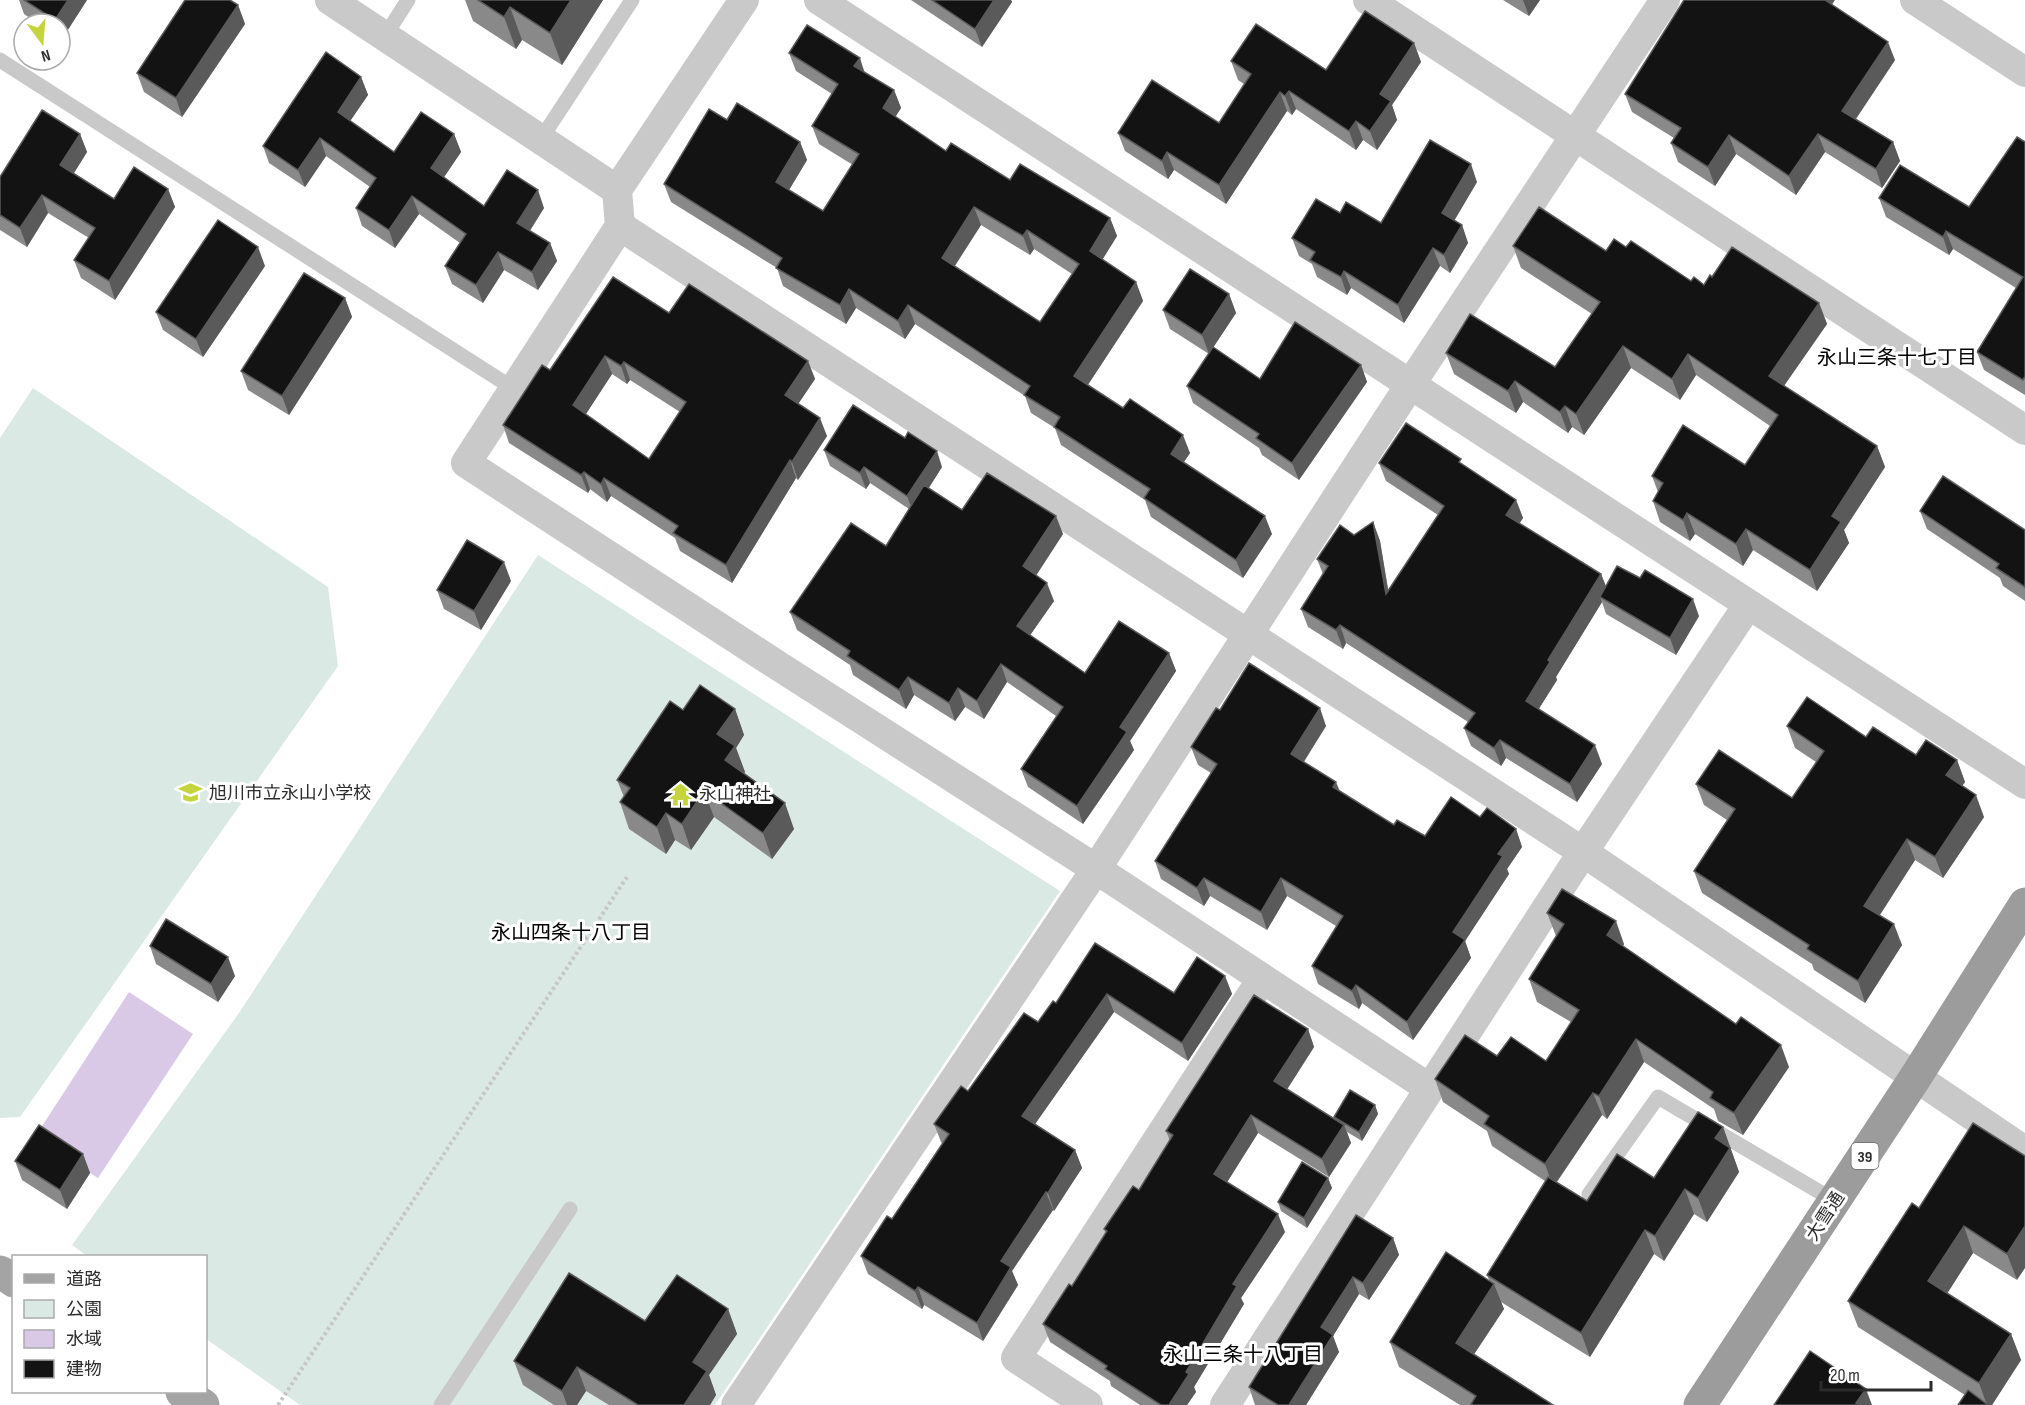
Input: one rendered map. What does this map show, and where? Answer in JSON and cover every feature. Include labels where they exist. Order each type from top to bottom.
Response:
[{"type":"highway","name":"大雪通","points":[[1700,1405],[1915,1078],[2025,904]]},
{"type":"main road","points":[[184,1393],[203,1405]]},
{"type":"street","points":[[330,0],[617,190]]},
{"type":"street","points":[[744,0],[617,190],[620,226],[466,463],[1096,869],[1430,1088]]},
{"type":"street","points":[[819,0],[2025,784]]},
{"type":"street","points":[[1368,0],[2025,430]]},
{"type":"street","points":[[736,1405],[1096,869],[1410,385],[1665,0]]},
{"type":"street","points":[[1915,0],[2025,72]]},
{"type":"street","points":[[620,226],[1583,852],[2025,1151]]},
{"type":"street","points":[[1225,1405],[1583,852],[1748,605]]},
{"type":"street","points":[[1088,1405],[1016,1358],[1262,979]]},
{"type":"lane","points":[[385,36],[408,0]]},
{"type":"lane","points":[[541,139],[632,0]]},
{"type":"lane","points":[[0,60],[514,389]]},
{"type":"lane","points":[[1589,1194],[1658,1097],[1835,1201]]},
{"type":"lane","points":[[441,1405],[570,1209]]},
{"type":"path","points":[[278,1405],[627,877]]},
{"type":"green space","points":[[33,388],[328,587],[338,666],[20,1117],[0,1118],[0,438]]},
{"type":"green space","points":[[538,555],[1060,891],[715,1405],[300,1405],[207,1340],[207,1255],[86,1255],[72,1245],[239,1013]]},
{"type":"water","points":[[129,992],[193,1034],[98,1178],[35,1137]]},
{"type":"building","points":[[24,0],[68,0],[60,12],[43,12]]},
{"type":"building","points":[[185,0],[230,0],[238,5],[176,98],[137,73]]},
{"type":"building","points":[[478,0],[571,0],[550,33],[510,7],[504,17]]},
{"type":"building","points":[[932,0],[994,0],[975,29]]},
{"type":"building","points":[[1684,0],[1825,0],[1888,42],[1842,111],[1893,142],[1876,169],[1818,134],[1789,176],[1729,135],[1708,167],[1671,143],[1681,128],[1625,94]]},
{"type":"building","points":[[1365,11],[1414,43],[1380,94],[1391,101],[1370,131],[1356,121],[1349,131],[1289,91],[1285,96],[1280,92],[1219,185],[1167,152],[1162,161],[1118,133],[1152,80],[1219,123],[1251,74],[1231,61],[1256,24],[1326,70]]},
{"type":"building","points":[[807,25],[860,58],[854,66],[894,90],[883,108],[946,151],[951,143],[1010,180],[1020,164],[1110,218],[1090,251],[1136,282],[1074,376],[1123,408],[1130,399],[1183,435],[1171,454],[1265,516],[1236,560],[1144,498],[1150,489],[1054,427],[1060,417],[1024,395],[1030,386],[908,305],[898,321],[849,289],[840,305],[776,268],[782,258],[664,184],[709,109],[727,120],[737,103],[800,142],[776,182],[823,211],[859,154],[812,126],[838,84],[789,53]],"holes":[[[974,207],[1023,236],[1027,230],[1079,264],[1040,322],[942,258]]]},
{"type":"building","points":[[326,52],[361,77],[338,112],[394,152],[421,112],[454,134],[431,168],[484,206],[507,170],[538,190],[517,223],[550,243],[532,272],[498,252],[476,285],[445,266],[466,234],[412,196],[389,230],[356,208],[376,178],[320,138],[298,170],[263,146]]},
{"type":"building","points":[[42,110],[80,134],[60,165],[114,199],[134,167],[168,189],[109,281],[74,260],[95,228],[42,195],[20,228],[0,215],[0,177]]},
{"type":"building","points":[[2017,137],[2025,142],[2025,376],[2023,380],[1977,352],[2023,277],[1946,231],[1943,237],[1879,198],[1900,165],[1969,207]]},
{"type":"building","points":[[1430,140],[1471,164],[1442,213],[1462,225],[1444,255],[1433,248],[1398,305],[1344,271],[1341,277],[1310,260],[1315,252],[1292,238],[1316,199],[1340,213],[1346,202],[1381,223]]},
{"type":"building","points":[[1539,207],[1606,251],[1614,239],[1626,247],[1631,241],[1691,281],[1694,277],[1704,285],[1732,247],[1819,303],[1769,376],[1877,446],[1832,516],[1841,522],[1810,570],[1746,529],[1736,544],[1687,513],[1683,520],[1653,501],[1663,483],[1652,476],[1683,425],[1745,465],[1778,415],[1688,354],[1672,379],[1623,346],[1576,414],[1565,406],[1560,412],[1515,381],[1508,391],[1446,353],[1470,314],[1555,367],[1600,302],[1513,246]]},
{"type":"building","points":[[218,220],[258,247],[196,339],[156,312]]},
{"type":"building","points":[[1190,269],[1229,294],[1202,335],[1163,310]]},
{"type":"building","points":[[304,273],[345,298],[282,396],[241,371]]},
{"type":"building","points":[[613,277],[669,313],[689,284],[808,361],[785,395],[820,418],[792,462],[790,460],[726,565],[673,533],[678,526],[604,478],[601,484],[584,472],[581,475],[503,425],[542,365],[550,370]],"holes":[[[605,356],[621,366],[624,362],[686,402],[649,459],[573,405]]]},
{"type":"building","points":[[1295,322],[1361,365],[1292,463],[1256,438],[1259,434],[1187,386],[1213,347],[1260,379]]},
{"type":"building","points":[[853,405],[905,438],[908,432],[937,451],[907,496],[864,467],[860,473],[824,450]]},
{"type":"building","points":[[1406,423],[1461,459],[1459,462],[1516,500],[1506,515],[1601,574],[1548,660],[1550,662],[1526,701],[1595,745],[1570,784],[1500,740],[1494,748],[1464,728],[1475,713],[1340,625],[1336,630],[1301,609],[1328,566],[1317,559],[1340,525],[1354,535],[1373,522],[1386,594],[1444,506],[1379,463]]},
{"type":"building","points":[[987,473],[1056,516],[1023,566],[1047,583],[1017,626],[1085,673],[1119,621],[1169,653],[1120,727],[1127,732],[1077,806],[1021,769],[1063,707],[1001,664],[977,701],[958,688],[949,703],[908,677],[899,690],[847,656],[850,651],[790,612],[851,523],[886,546],[924,485],[962,510]]},
{"type":"building","points":[[1943,476],[2025,530],[2025,587],[1996,568],[1999,564],[1920,511]]},
{"type":"building","points":[[467,540],[504,562],[474,611],[437,590]]},
{"type":"building","points":[[1617,566],[1640,578],[1645,570],[1693,599],[1670,638],[1600,597]]},
{"type":"building","points":[[1249,663],[1320,708],[1291,754],[1336,782],[1333,787],[1394,825],[1397,820],[1425,836],[1451,797],[1480,817],[1487,808],[1516,829],[1498,854],[1503,856],[1453,932],[1465,940],[1407,1022],[1356,985],[1352,991],[1312,966],[1343,916],[1281,878],[1261,912],[1204,878],[1197,888],[1155,861],[1217,764],[1191,747],[1216,708],[1220,710]]},
{"type":"building","points":[[700,685],[735,709],[717,734],[735,746],[725,760],[785,803],[763,833],[704,791],[682,824],[666,813],[657,827],[620,802],[630,788],[617,780],[670,701],[683,710]]},
{"type":"building","points":[[1807,697],[1866,737],[1873,727],[1916,755],[1926,740],[1957,760],[1946,775],[1976,795],[1935,857],[1907,839],[1864,906],[1894,924],[1858,981],[1807,949],[1809,945],[1694,871],[1735,809],[1696,784],[1719,750],[1792,798],[1824,751],[1787,726]]},
{"type":"building","points":[[1562,889],[1616,921],[1607,935],[1736,1024],[1741,1017],[1781,1045],[1734,1113],[1710,1098],[1713,1092],[1636,1039],[1599,1096],[1593,1093],[1545,1164],[1484,1124],[1489,1116],[1435,1079],[1465,1035],[1497,1056],[1511,1037],[1546,1061],[1579,1010],[1529,979],[1564,924],[1547,913]]},
{"type":"building","points":[[166,919],[228,957],[211,984],[150,946]]},
{"type":"building","points":[[1095,943],[1174,993],[1197,957],[1225,976],[1182,1043],[1107,994],[1022,1116],[1075,1150],[1001,1261],[1011,1267],[977,1323],[918,1287],[915,1291],[861,1256],[887,1216],[892,1219],[949,1134],[934,1124],[961,1086],[968,1091],[1024,1013],[1038,1022],[1053,1001],[1056,1003]]},
{"type":"building","points":[[1254,995],[1308,1029],[1274,1081],[1344,1125],[1322,1159],[1251,1115],[1214,1174],[1278,1214],[1233,1284],[1237,1286],[1186,1372],[1189,1374],[1169,1405],[1161,1405],[1105,1369],[1107,1366],[1043,1324],[1069,1284],[1072,1286],[1107,1231],[1104,1229],[1133,1186],[1139,1190],[1173,1135],[1166,1131]]},
{"type":"building","points":[[1350,1090],[1375,1105],[1359,1132],[1334,1117]]},
{"type":"building","points":[[1698,1112],[1723,1127],[1715,1138],[1730,1148],[1698,1198],[1685,1189],[1655,1236],[1645,1230],[1581,1333],[1487,1275],[1548,1177],[1587,1201],[1617,1154],[1654,1178]]},
{"type":"building","points":[[1973,1123],[2025,1156],[2025,1226],[2007,1254],[1964,1226],[1928,1281],[2011,1334],[1979,1383],[1848,1301],[1912,1203],[1919,1208]]},
{"type":"building","points":[[39,1125],[83,1154],[60,1190],[15,1161]]},
{"type":"building","points":[[1302,1162],[1328,1178],[1304,1218],[1278,1202]]},
{"type":"building","points":[[1356,1215],[1393,1238],[1363,1283],[1353,1277],[1321,1327],[1333,1335],[1289,1405],[1278,1405],[1249,1387]]},
{"type":"building","points":[[1446,1252],[1494,1284],[1456,1343],[1553,1405],[1473,1405],[1471,1404],[1476,1396],[1390,1342]]},
{"type":"building","points":[[569,1273],[645,1321],[677,1275],[728,1309],[693,1362],[707,1371],[684,1405],[638,1405],[577,1367],[562,1391],[514,1361]]},
{"type":"building","points":[[1810,1351],[1866,1389],[1856,1403],[1860,1405],[1774,1405]]},
{"type":"building","points":[[1968,1390],[1988,1405],[1958,1405]]},
{"type":"place","name":"旭川市立永山小学校","points":[[191,793]]},
{"type":"place","name":"永山神社","points":[[681,794]]},
{"type":"district","name":"永山三条十七丁目","points":[[1897,357]]},
{"type":"district","name":"永山四条十八丁目","points":[[571,932]]},
{"type":"district","name":"永山三条十八丁目","points":[[1243,1354]]}]
